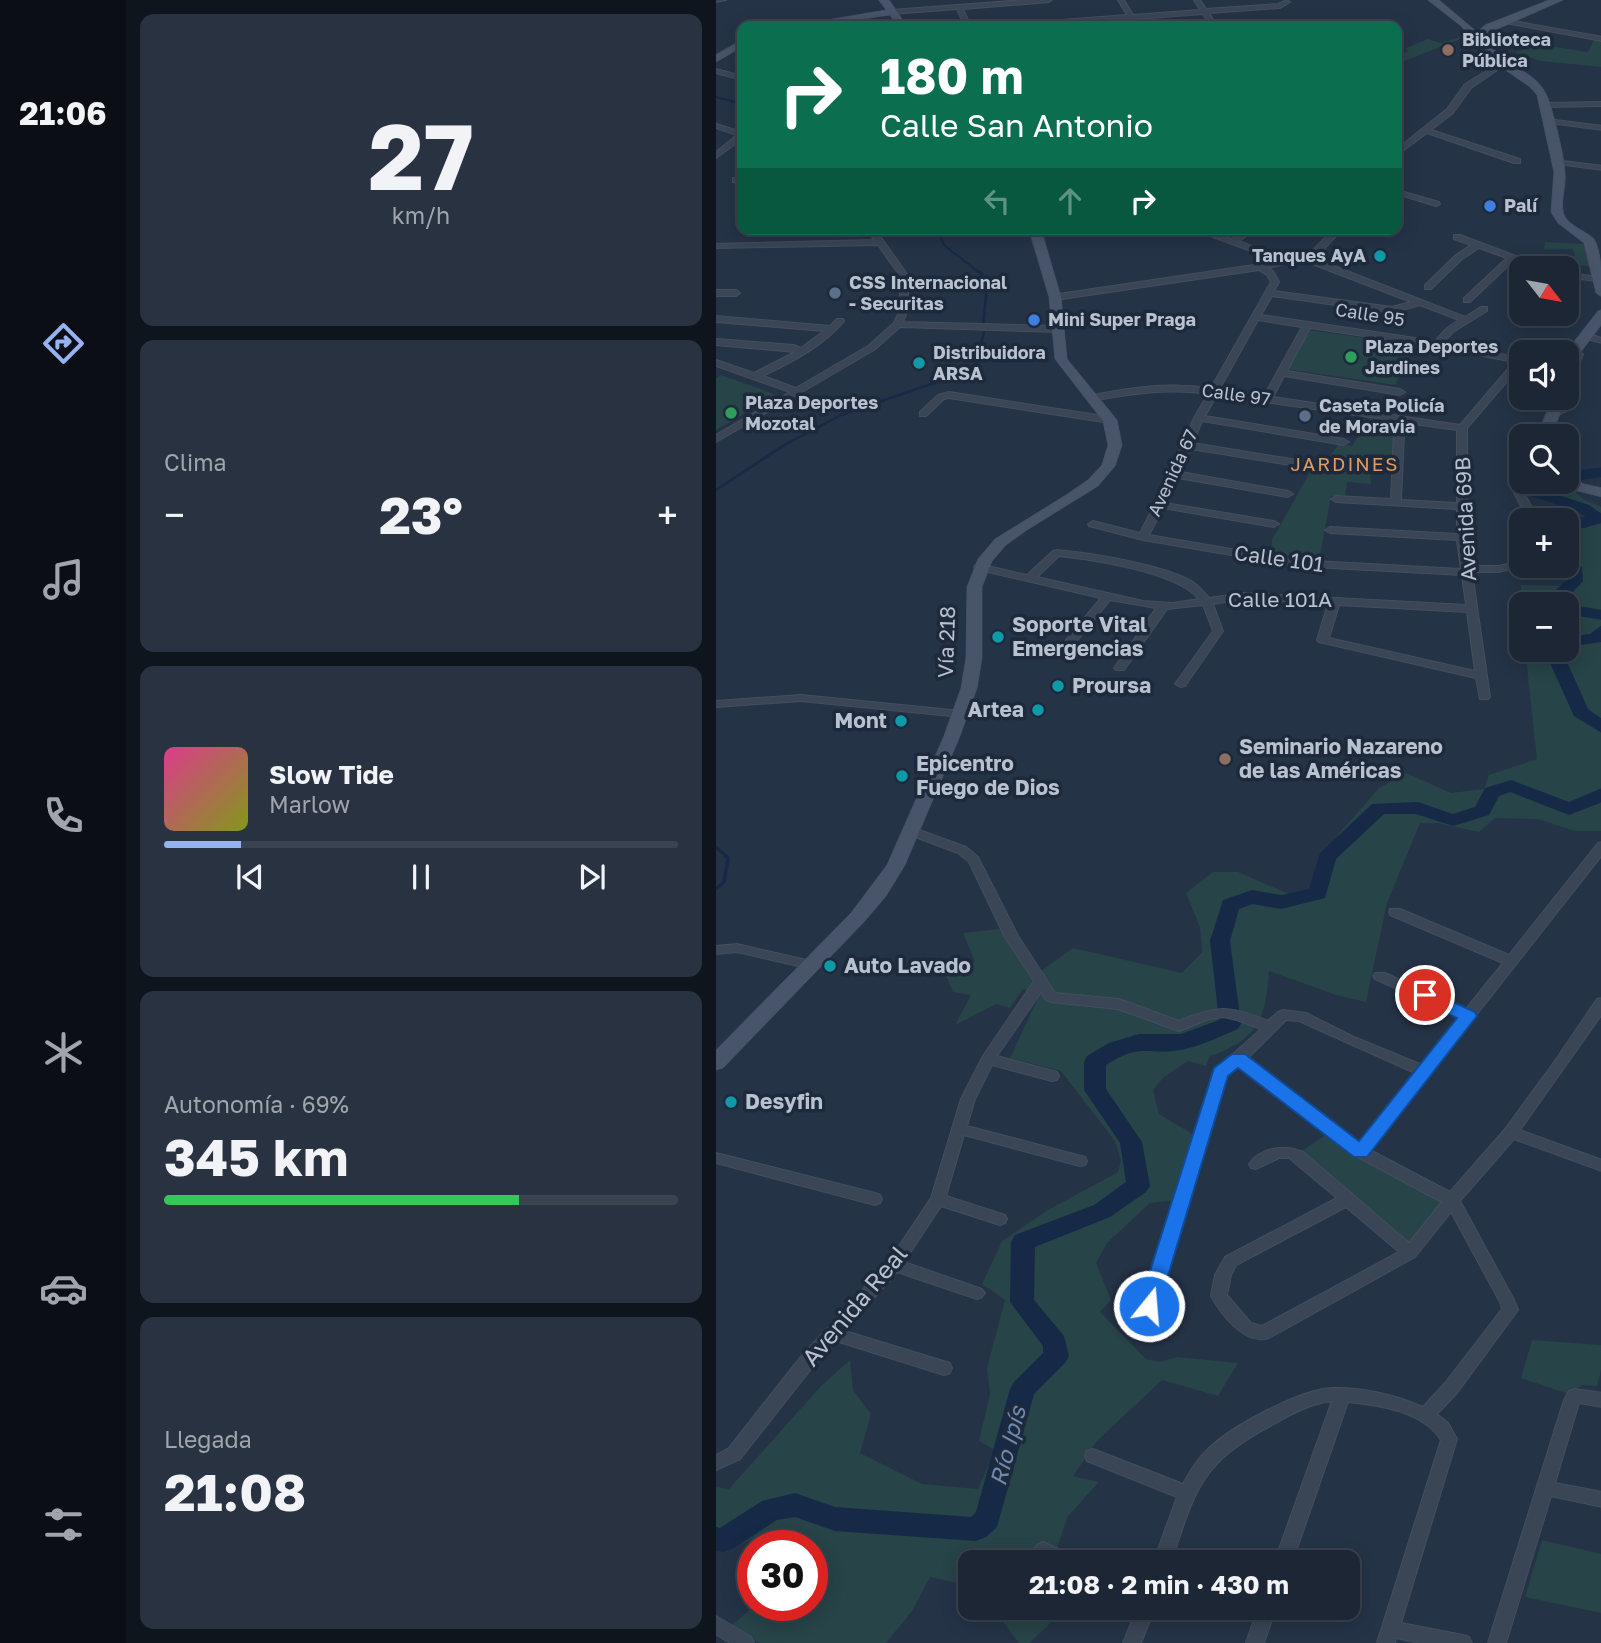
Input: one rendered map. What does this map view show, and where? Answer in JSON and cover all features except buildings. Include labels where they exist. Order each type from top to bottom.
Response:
[{"type":"main road","points":[[884,0],[898,21]]},
{"type":"main road","points":[[1433,0],[1464,24],[1502,64],[1534,85],[1543,95],[1561,177],[1557,212],[1562,221],[1596,242],[1601,293]]},
{"type":"main road","points":[[1464,24],[1488,27],[1558,0]]},
{"type":"main road","points":[[831,21],[892,12]]},
{"type":"main road","points":[[1484,43],[1481,33],[1488,27]]},
{"type":"main road","points":[[716,59],[737,46]]},
{"type":"main road","points":[[1037,235],[1055,297],[1061,359],[1110,419]]},
{"type":"main road","points":[[1579,346],[1601,314]]},
{"type":"main road","points":[[1550,424],[1557,410]]},
{"type":"main road","name":"Vía 218","points":[[716,1063],[854,921],[891,874],[960,714],[973,673],[972,591],[979,567],[993,548],[1013,531],[1081,491],[1105,473],[1116,454],[1115,431],[1110,419]]},
{"type":"main road","points":[[1579,485],[1601,493]]},
{"type":"street","points":[[716,0],[723,0]]},
{"type":"street","points":[[892,12],[1008,1],[1049,0]]},
{"type":"street","points":[[1121,0],[1134,21]]},
{"type":"street","points":[[1197,0],[1211,21]]},
{"type":"street","points":[[1008,1],[1019,21]]},
{"type":"street","points":[[1076,21],[1280,6],[1287,2]]},
{"type":"street","points":[[959,7],[965,20]]},
{"type":"street","points":[[1502,22],[1601,39]]},
{"type":"street","points":[[1402,149],[1450,111],[1468,86],[1502,64]]},
{"type":"street","points":[[716,71],[737,77]]},
{"type":"street","points":[[1546,105],[1601,104],[1601,90]]},
{"type":"street","points":[[1550,121],[1601,128]]},
{"type":"street","points":[[716,126],[737,133]]},
{"type":"street","points":[[1425,130],[1517,162]]},
{"type":"street","points":[[716,156],[737,139]]},
{"type":"street","points":[[1558,162],[1601,168]]},
{"type":"street","points":[[1402,194],[1436,204]]},
{"type":"street","points":[[716,439],[871,348],[898,324],[903,312],[905,277],[876,235]]},
{"type":"street","points":[[1214,235],[1259,251]]},
{"type":"street","points":[[1233,241],[1243,235]]},
{"type":"street","points":[[1055,297],[1261,267],[1316,252],[1333,235]]},
{"type":"street","points":[[1457,237],[1509,257]]},
{"type":"street","points":[[716,246],[881,242]]},
{"type":"street","points":[[1428,286],[1459,257],[1477,245]]},
{"type":"street","points":[[1303,257],[1466,320]]},
{"type":"street","points":[[1467,300],[1509,261]]},
{"type":"street","points":[[1261,267],[1270,272],[1275,282],[1270,293],[1392,310],[1421,302]]},
{"type":"street","points":[[1579,274],[1600,274]]},
{"type":"street","points":[[716,312],[717,293],[736,293]]},
{"type":"street","name":"Avenida 67","points":[[1143,537],[1175,474],[1199,418],[1270,293]]},
{"type":"street","points":[[1437,344],[1450,330],[1484,309]]},
{"type":"street","name":"Calle 95","points":[[1254,317],[1437,344],[1509,359]]},
{"type":"street","points":[[716,318],[832,329]]},
{"type":"street","points":[[756,376],[804,352],[840,321]]},
{"type":"street","points":[[898,324],[1058,329]]},
{"type":"street","points":[[1267,399],[1307,325]]},
{"type":"street","points":[[1586,337],[1601,341]]},
{"type":"street","points":[[716,342],[794,348],[804,352]]},
{"type":"street","points":[[716,363],[796,391]]},
{"type":"street","points":[[1281,373],[1400,392]]},
{"type":"street","name":"Avenida 69B","points":[[1484,697],[1462,537],[1462,428],[1509,375]]},
{"type":"street","name":"Calle 97","points":[[1092,398],[1152,388],[1213,392],[1462,428]]},
{"type":"street","points":[[923,414],[941,397],[949,395],[1110,419]]},
{"type":"street","points":[[1556,413],[1560,410]]},
{"type":"street","points":[[1199,418],[1344,442]]},
{"type":"street","points":[[1396,503],[1399,433],[1403,419]]},
{"type":"street","points":[[1187,445],[1309,465]]},
{"type":"street","points":[[1175,474],[1288,494]]},
{"type":"street","points":[[1336,499],[1462,506]]},
{"type":"street","points":[[1159,505],[1274,524]]},
{"type":"street","name":"Calle 101","points":[[1093,524],[1143,537],[1295,563],[1466,570],[1509,567]]},
{"type":"street","points":[[1330,530],[1462,537]]},
{"type":"street","name":"Calle 101A","points":[[1029,579],[1057,553],[1189,583],[1206,601],[1244,596],[1471,609]]},
{"type":"street","points":[[979,567],[1108,596],[1163,605],[1206,601],[1218,631],[1181,684]]},
{"type":"street","points":[[1061,653],[1108,596]]},
{"type":"street","points":[[1335,600],[1323,640],[1479,675]]},
{"type":"street","points":[[1120,668],[1163,605]]},
{"type":"street","points":[[716,704],[801,698],[960,714]]},
{"type":"street","points":[[911,831],[962,850],[974,860],[1012,937],[1051,997],[1118,1004],[1179,1026],[1216,1011],[1246,1017],[1269,1027]]},
{"type":"street","points":[[1361,1152],[1601,846]]},
{"type":"street","points":[[1395,912],[1512,962]]},
{"type":"street","points":[[716,950],[737,948],[811,965]]},
{"type":"street","points":[[1380,976],[1468,1016]]},
{"type":"street","name":"Avenida Real","points":[[716,1463],[734,1454],[832,1333],[894,1265],[938,1199],[968,1099],[988,1059],[1041,981]]},
{"type":"street","points":[[1348,1199],[1230,1261],[1223,1275],[1219,1296],[1226,1307],[1252,1331],[1263,1333],[1410,1253],[1511,1132],[1601,1002]]},
{"type":"street","points":[[1168,1324],[1149,1306],[1220,1072],[1238,1059],[1283,1015],[1292,1014],[1425,1072]]},
{"type":"street","points":[[988,1059],[1053,1076]]},
{"type":"street","points":[[1238,1059],[1361,1152],[1452,1200],[1508,1302],[1509,1310],[1451,1388],[1426,1415]]},
{"type":"street","points":[[960,1129],[1079,1161]]},
{"type":"street","points":[[1511,1132],[1601,1166]]},
{"type":"street","points":[[1256,1164],[1285,1151],[1298,1156],[1410,1253]]},
{"type":"street","points":[[716,1158],[875,1199]]},
{"type":"street","points":[[938,1199],[1000,1219]]},
{"type":"street","points":[[894,1265],[977,1293]]},
{"type":"street","points":[[832,1333],[944,1368]]},
{"type":"street","points":[[1288,1550],[1342,1395]]},
{"type":"street","points":[[1166,1550],[1186,1493],[1214,1453],[1263,1423],[1319,1396],[1342,1395],[1380,1399],[1426,1415],[1443,1428],[1449,1439],[1388,1636],[1463,1643]]},
{"type":"street","points":[[1497,1643],[1572,1400],[1575,1396],[1601,1400]]},
{"type":"street","points":[[1093,1456],[1186,1493]]},
{"type":"street","points":[[1545,1488],[1601,1500]]},
{"type":"street","points":[[1132,1643],[1141,1620]]},
{"type":"street","points":[[1255,1643],[1263,1620]]},
{"type":"street","points":[[716,1624],[745,1643]]},
{"type":"green space","points":[[1468,36],[1402,62],[1402,54],[1408,51],[1406,48],[1428,39],[1440,43]]},
{"type":"green space","points":[[1594,40],[1601,41],[1601,67],[1541,61],[1515,52],[1542,45],[1588,52]]},
{"type":"green space","points":[[1545,242],[1585,244],[1590,267],[1579,265],[1579,256],[1574,256],[1572,249],[1544,249]]},
{"type":"green space","name":"Plaza Deportes Jardines","points":[[1309,330],[1414,345],[1395,385],[1286,369]]},
{"type":"green space","name":"Plaza Deportes Mozotal","points":[[721,375],[777,395],[716,430],[716,378]]},
{"type":"green space","points":[[1369,418],[1395,422],[1395,455],[1368,454],[1371,484],[1347,482],[1345,497],[1331,496],[1319,561],[1271,554],[1272,540],[1310,472],[1317,464],[1323,465],[1339,444],[1352,446]]},
{"type":"green space","points":[[1549,494],[1577,494],[1601,507],[1601,831],[1575,831],[1537,819],[1495,818],[1479,832],[1437,823],[1420,823],[1387,903],[1366,1002],[1336,995],[1269,971],[1262,1015],[1249,1035],[1226,1050],[1210,1056],[1206,1066],[1188,1061],[1164,1077],[1153,1090],[1159,1114],[1199,1138],[1177,1200],[1150,1203],[1107,1243],[1096,1263],[1111,1300],[1100,1312],[1146,1359],[1160,1362],[1177,1357],[1238,1363],[1218,1396],[1162,1380],[1097,1441],[1073,1476],[1099,1482],[1068,1516],[1056,1550],[958,1550],[958,1583],[930,1577],[912,1611],[886,1643],[760,1643],[728,1629],[737,1621],[828,1621],[828,1530],[737,1530],[737,1546],[725,1552],[716,1550],[716,1487],[729,1489],[821,1386],[850,1360],[853,1390],[871,1414],[860,1453],[922,1484],[978,1489],[995,1450],[979,1441],[990,1394],[987,1368],[1005,1300],[982,1284],[1002,1241],[1048,1210],[1118,1172],[1121,1161],[1115,1141],[1061,1071],[1010,1058],[1040,994],[1023,989],[1010,1008],[996,1004],[955,1025],[971,995],[953,992],[944,971],[975,962],[963,933],[1000,929],[1033,977],[1073,948],[1182,973],[1202,952],[1200,927],[1186,893],[1213,872],[1238,872],[1289,894],[1311,891],[1324,851],[1379,788],[1406,773],[1451,793],[1484,789],[1489,775],[1537,759],[1526,662],[1579,662],[1579,592],[1521,592],[1521,585],[1564,586],[1567,578],[1579,578],[1579,525],[1600,519],[1590,509]]},
{"type":"green space","points":[[1325,1135],[1370,1164],[1443,1200],[1409,1244],[1302,1151]]},
{"type":"green space","points":[[1532,1340],[1601,1345],[1601,1370],[1597,1386],[1583,1385],[1566,1393],[1521,1378]]},
{"type":"green space","points":[[1542,1540],[1601,1554],[1601,1613],[1525,1597]]},
{"type":"green space","points":[[1002,1620],[1054,1620],[1029,1643],[1019,1643]]},
{"type":"waterway","points":[[716,97],[737,103]]},
{"type":"waterway","points":[[939,235],[945,246],[980,273]]},
{"type":"waterway","points":[[978,271],[983,275],[986,295],[983,324]]},
{"type":"waterway","points":[[716,490],[786,444],[841,415],[963,373],[976,364],[984,332]]},
{"type":"waterway","name":"Río Ipís","points":[[1579,475],[1602,472]]},
{"type":"waterway","name":"Río Ipís","points":[[1540,494],[1583,508],[1598,519],[1579,523]]},
{"type":"waterway","name":"Río Ipís","points":[[1563,592],[1575,578]]},
{"type":"waterway","name":"Río Ipís","points":[[1579,611],[1602,615]]},
{"type":"waterway","name":"Río Ipís","points":[[1579,640],[1595,638],[1602,630]]},
{"type":"waterway","name":"Río Ipís","points":[[1558,662],[1580,712],[1602,728]]},
{"type":"waterway","name":"Río Ipís","points":[[716,1539],[724,1540],[771,1509],[795,1505],[835,1519],[976,1529],[988,1519],[1023,1389],[1056,1356],[1055,1343],[1022,1302],[1023,1242],[1102,1211],[1138,1186],[1131,1142],[1095,1090],[1095,1062],[1117,1048],[1139,1042],[1183,1042],[1230,1024],[1220,941],[1230,905],[1252,897],[1281,902],[1318,893],[1327,857],[1379,808],[1418,808],[1453,820],[1482,811],[1492,792],[1511,786],[1569,809],[1602,794]]},
{"type":"waterway","points":[[716,847],[728,858],[724,882],[716,889]]},
{"type":"place","name":"Biblioteca Pública","points":[[1448,50]]},
{"type":"place","name":"Palí","points":[[1490,206]]},
{"type":"place","name":"Tanques AyA","points":[[1380,256]]},
{"type":"place","name":"CSS Internacional - Securitas","points":[[835,293]]},
{"type":"place","name":"Mini Super Praga","points":[[1034,320]]},
{"type":"place","name":"Plaza Deportes Jardines","points":[[1351,357]]},
{"type":"place","name":"Distribuidora ARSA","points":[[919,363]]},
{"type":"place","name":"Plaza Deportes Mozotal","points":[[731,413]]},
{"type":"place","name":"Caseta Policía de Moravia","points":[[1305,416]]},
{"type":"place","name":"Soporte Vital Emergencias","points":[[998,637]]},
{"type":"place","name":"Proursa","points":[[1058,686]]},
{"type":"place","name":"Artea","points":[[1038,710]]},
{"type":"place","name":"Mont","points":[[901,721]]},
{"type":"place","name":"Seminario Nazareno de las Américas","points":[[1225,759]]},
{"type":"place","name":"Epicentro Fuego de Dios","points":[[902,776]]},
{"type":"place","name":"Auto Lavado","points":[[830,966]]},
{"type":"place","name":"Desyfin","points":[[731,1102]]},
{"type":"district","name":"JARDINES","points":[[1345,464]]},
{"type":"route","points":[[1149,1306],[1220,1072],[1238,1059],[1361,1152],[1468,1016],[1425,995]]}]
